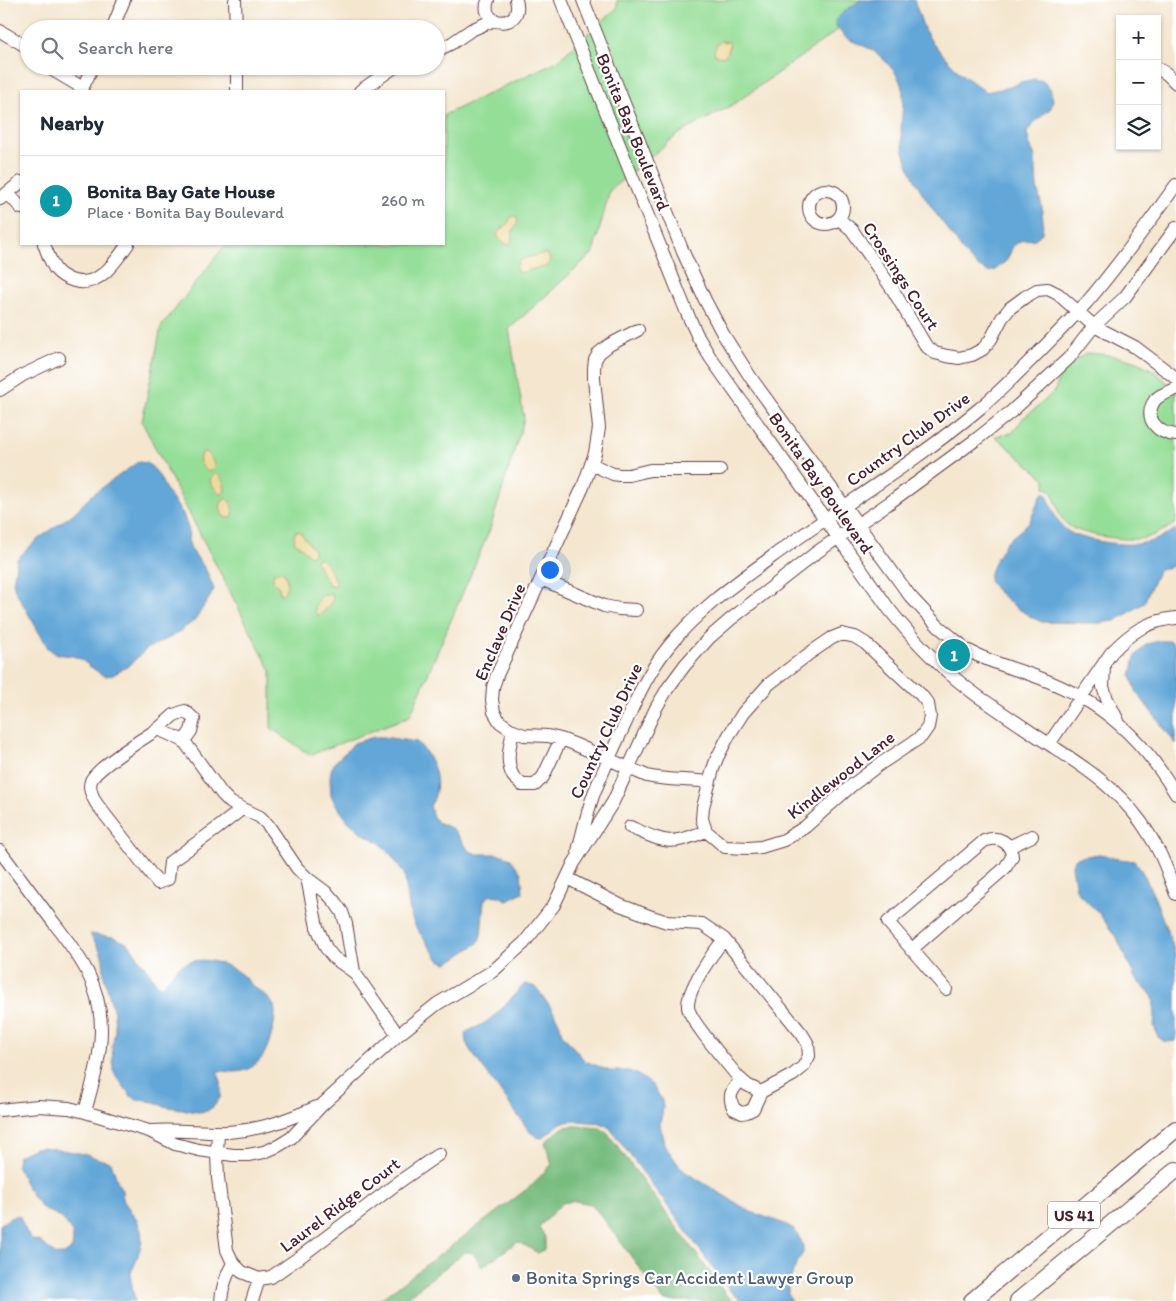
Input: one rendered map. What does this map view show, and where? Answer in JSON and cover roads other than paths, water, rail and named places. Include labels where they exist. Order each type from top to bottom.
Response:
[{"type":"main road","name":"US 41","points":[[972,1301],[1176,1129]]},
{"type":"main road","name":"US 41","points":[[1018,1301],[1176,1170]]},
{"type":"street","points":[[115,20],[124,0]]},
{"type":"street","points":[[117,20],[131,0]]},
{"type":"street","points":[[235,0],[236,20]]},
{"type":"street","points":[[488,0],[486,10],[488,15],[499,22],[510,20],[515,16],[517,11],[516,0]]},
{"type":"street","name":"Bonita Bay Boulevard","points":[[561,0],[687,313],[710,357],[889,610],[924,650],[964,686],[1089,770],[1107,785],[1124,802],[1154,842],[1165,864],[1176,894]]},
{"type":"street","name":"Bonita Bay Boulevard","points":[[583,0],[683,252],[723,334],[751,378],[919,607],[938,626],[964,647],[979,656],[1060,687],[1081,698],[1119,723],[1147,752],[1163,772],[1176,794]]},
{"type":"street","points":[[445,46],[471,30],[494,20]]},
{"type":"street","points":[[0,31],[20,43]]},
{"type":"street","points":[[1161,70],[1168,74],[1176,84]]},
{"type":"street","points":[[60,75],[82,90],[86,75]]},
{"type":"street","points":[[237,75],[237,90]]},
{"type":"street","points":[[361,90],[383,75]]},
{"type":"street","points":[[20,183],[4,196],[20,207]]},
{"type":"street","name":"Country Club Drive","points":[[574,863],[593,795],[639,693],[667,648],[686,626],[722,593],[802,534],[934,444],[998,393],[1057,334],[1114,269],[1176,185]]},
{"type":"street","name":"Crossings Court","points":[[839,218],[852,230],[893,290],[926,346],[936,353],[959,358],[972,355],[983,349],[1010,308],[1037,290],[1048,289],[1058,294],[1094,326],[1134,347],[1176,378]]},
{"type":"street","name":"Country Club Drive","points":[[0,1110],[38,1106],[69,1108],[149,1131],[175,1144],[217,1154],[248,1155],[264,1152],[291,1138],[322,1105],[398,1035],[427,1011],[482,978],[524,944],[548,915],[574,863],[613,802],[656,708],[668,688],[709,638],[795,569],[971,444],[1012,411],[1069,358],[1094,326],[1125,296],[1176,228]]},
{"type":"street","points":[[44,245],[56,270],[66,278],[79,282],[93,280],[105,273],[127,245]]},
{"type":"street","name":"Enclave Drive","points":[[513,731],[500,722],[494,712],[492,700],[493,687],[592,464],[599,428],[594,379],[595,360],[599,353],[609,345],[638,330]]},
{"type":"street","points":[[0,390],[23,375],[59,358]]},
{"type":"street","points":[[1176,389],[1155,400],[1151,409],[1150,419],[1157,428],[1167,434],[1176,435]]},
{"type":"street","points":[[592,464],[619,476],[650,470],[720,470]]},
{"type":"street","points":[[541,579],[604,606],[636,610]]},
{"type":"street","points":[[1049,744],[1119,644],[1136,631],[1154,622],[1176,618]]},
{"type":"street","name":"Kindlewood Lane","points":[[842,634],[855,637],[865,643],[921,695],[928,704],[930,716],[928,727],[921,737],[880,764],[851,786],[815,819],[784,840],[761,847],[724,847],[706,831],[702,819],[709,782],[717,758],[728,735],[752,702],[769,684],[810,653],[832,638],[842,634]]},
{"type":"street","points":[[1104,664],[1103,687],[1119,723]]},
{"type":"street","points":[[184,741],[191,731],[194,719],[184,711],[174,715],[158,729],[98,771],[91,781],[91,793],[96,803],[158,883],[168,879],[170,862],[242,809]]},
{"type":"street","points":[[158,729],[184,741],[222,794],[231,803],[260,817],[268,825],[298,868],[335,902],[342,912],[347,930],[354,972]]},
{"type":"street","points":[[561,739],[543,777],[535,785],[522,785],[514,777],[508,753],[513,731],[524,735],[548,736],[561,739],[658,779],[709,782]]},
{"type":"street","points":[[630,827],[665,842],[677,841],[706,831]]},
{"type":"street","points":[[1009,847],[1032,836]]},
{"type":"street","points":[[911,950],[1005,868],[1012,857],[1009,847],[1001,840],[995,838],[984,841],[888,922],[911,950],[946,989]]},
{"type":"street","points":[[0,851],[79,956],[89,973],[96,991],[101,1043],[85,1112]]},
{"type":"street","points":[[307,878],[316,927],[326,948],[334,958],[354,972],[398,1035]]},
{"type":"street","points":[[567,878],[620,905],[667,922],[702,924],[724,938],[802,1034],[808,1044],[809,1056],[803,1067],[793,1075],[761,1092],[753,1108],[742,1113],[734,1109],[730,1096],[741,1080]]},
{"type":"street","points":[[724,938],[709,958],[695,984],[688,1008],[692,1020],[741,1080],[761,1092]]},
{"type":"street","name":"Country Club Drive","points":[[149,1131],[218,1132],[250,1129],[284,1121],[322,1105]]},
{"type":"street","points":[[218,1132],[218,1178],[227,1250],[233,1263],[242,1272],[259,1279],[252,1301]]},
{"type":"street","name":"Laurel Ridge Court","points":[[259,1279],[271,1278],[300,1258],[399,1182],[439,1154]]},
{"type":"street","points":[[221,1301],[222,1288],[233,1263]]},
{"type":"water","points":[[861,0],[914,0],[924,29],[933,44],[960,73],[986,92],[1035,79],[1043,81],[1050,88],[1053,100],[1051,108],[1027,132],[1029,143],[1035,156],[1037,187],[1042,207],[1042,233],[1035,239],[1022,240],[1013,246],[1007,260],[995,270],[988,272],[976,265],[968,257],[928,202],[914,179],[902,141],[903,98],[900,82],[896,74],[877,54],[869,48],[847,38],[838,28],[835,21]]},
{"type":"water","points":[[138,462],[147,463],[154,469],[167,492],[183,514],[189,531],[188,540],[191,549],[206,570],[214,589],[194,621],[173,636],[148,648],[128,666],[113,675],[104,676],[81,659],[56,654],[48,648],[16,592],[13,583],[17,559],[37,540],[73,514],[92,495]]},
{"type":"water","points":[[1045,492],[1061,525],[1071,533],[1091,540],[1137,544],[1165,536],[1176,529],[1176,565],[1158,571],[1144,603],[1115,621],[1099,623],[1042,622],[1031,617],[1013,605],[995,589],[989,580],[989,575],[1006,542],[1030,521],[1041,495]]},
{"type":"water","points":[[1171,641],[1176,646],[1176,744],[1137,693],[1131,676],[1135,657],[1146,644]]},
{"type":"water","points":[[374,737],[417,742],[428,756],[435,772],[436,789],[430,806],[432,815],[437,822],[453,829],[469,851],[477,854],[503,855],[511,859],[521,873],[523,892],[507,900],[491,895],[484,900],[481,935],[478,943],[447,963],[439,960],[413,921],[404,873],[379,842],[362,833],[347,820],[331,795],[330,778],[335,762],[354,743]]},
{"type":"water","points":[[1099,854],[1134,861],[1139,866],[1156,901],[1176,957],[1176,1041],[1165,1042],[1158,1037],[1154,1026],[1153,997],[1136,980],[1118,940],[1098,912],[1076,889],[1073,862],[1076,858]]},
{"type":"water","points":[[90,934],[113,937],[129,944],[161,987],[178,967],[186,963],[201,960],[216,962],[237,971],[265,995],[274,1006],[273,1030],[263,1056],[255,1065],[244,1071],[217,1071],[221,1081],[220,1098],[207,1111],[198,1112],[163,1106],[155,1102],[137,1100],[130,1095],[114,1073],[112,1047],[115,1030],[114,1013],[104,976],[103,959]]},
{"type":"water","points":[[525,984],[536,987],[552,1009],[562,1034],[585,1061],[610,1071],[629,1071],[637,1074],[652,1085],[662,1100],[663,1108],[660,1125],[664,1144],[680,1167],[751,1212],[794,1229],[803,1244],[803,1253],[798,1260],[788,1285],[788,1295],[791,1301],[742,1301],[731,1292],[610,1128],[601,1123],[577,1121],[561,1123],[542,1138],[530,1132],[470,1050],[466,1042],[465,1033],[492,1017]]},
{"type":"water","points":[[43,1147],[85,1154],[111,1162],[122,1191],[123,1200],[138,1222],[141,1231],[142,1241],[130,1275],[135,1301],[0,1301],[0,1225],[10,1218],[19,1215],[27,1233],[33,1240],[41,1242],[56,1255],[64,1254],[72,1249],[72,1232],[61,1218],[44,1210],[33,1197],[17,1164],[18,1156],[35,1148]]},
{"type":"place","name":"Bonita Bay Gate House","points":[[954,655]]},
{"type":"place","name":"Bonita Springs Car Accident Lawyer Group","points":[[516,1278]]}]
